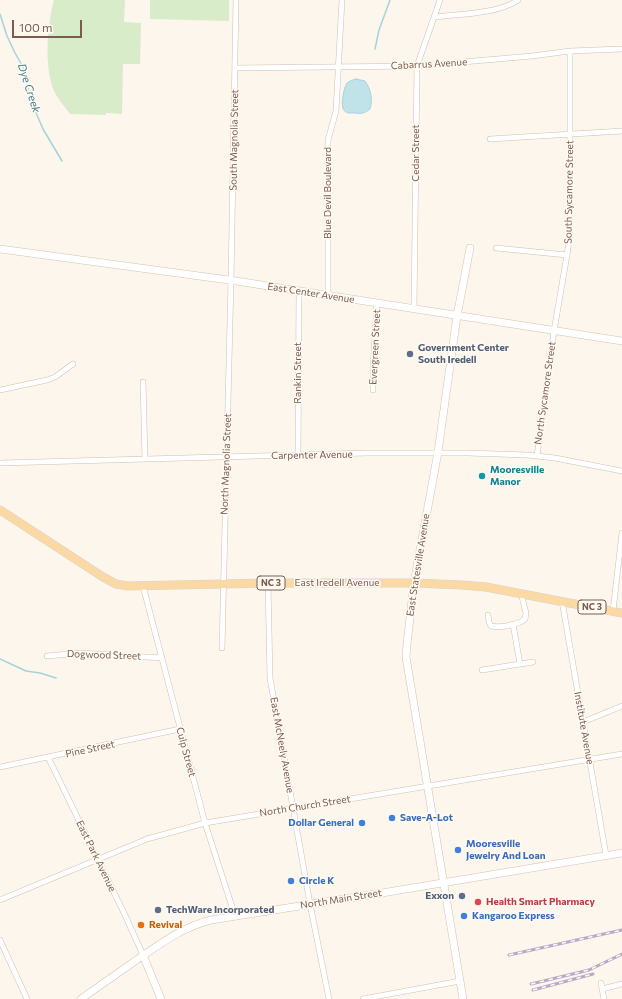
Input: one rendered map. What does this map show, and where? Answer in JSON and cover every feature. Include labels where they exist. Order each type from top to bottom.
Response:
[{"type":"main road","name":"East Iredell Avenue","points":[[0,510],[103,577],[116,584],[128,586],[268,583],[414,583],[486,587],[622,613]]},
{"type":"street","name":"South Magnolia Street","points":[[231,280],[236,0]]},
{"type":"street","name":"Blue Devil Boulevard","points":[[328,296],[328,140],[336,111],[342,0]]},
{"type":"street","name":"Cedar Street","points":[[414,309],[417,66],[440,0]]},
{"type":"street","points":[[435,17],[494,10],[506,7],[518,0]]},
{"type":"street","name":"Cabarrus Avenue","points":[[235,68],[417,66],[532,56],[570,51],[622,49]]},
{"type":"street","name":"South Sycamore Street","points":[[554,331],[570,233],[570,51]]},
{"type":"street","points":[[490,139],[622,131]]},
{"type":"street","name":"East Center Avenue","points":[[0,248],[231,280],[622,341]]},
{"type":"street","name":"East Statesville Avenue","points":[[463,999],[406,657],[414,583],[438,452],[457,316],[470,248]]},
{"type":"street","points":[[496,248],[567,255]]},
{"type":"street","name":"North Magnolia Street","points":[[222,648],[231,280]]},
{"type":"street","name":"Rankin Street","points":[[298,455],[299,291]]},
{"type":"street","name":"Evergreen Street","points":[[373,390],[377,303]]},
{"type":"street","name":"North Sycamore Street","points":[[537,456],[554,331]]},
{"type":"street","points":[[0,390],[47,380],[55,377],[73,364]]},
{"type":"street","points":[[143,382],[145,459]]},
{"type":"street","name":"Carpenter Avenue","points":[[0,463],[227,456],[438,452],[497,453],[537,456],[622,471]]},
{"type":"street","points":[[613,611],[622,533]]},
{"type":"street","name":"East McNeely Avenue","points":[[268,583],[270,678],[310,904],[329,999]]},
{"type":"street","name":"Culp Street","points":[[143,586],[205,823],[235,916]]},
{"type":"street","points":[[488,615],[491,626],[496,627],[520,623],[525,619],[526,613],[521,593]]},
{"type":"street","name":"Institute Avenue","points":[[562,601],[606,855]]},
{"type":"street","points":[[513,624],[520,664]]},
{"type":"street","name":"Dogwood Street","points":[[47,656],[80,653],[162,658]]},
{"type":"street","points":[[482,670],[533,662]]},
{"type":"street","points":[[583,722],[622,706]]},
{"type":"street","name":"Pine Street","points":[[0,767],[180,729]]},
{"type":"street","name":"North Church Street","points":[[0,900],[147,839],[205,823],[622,754]]},
{"type":"street","name":"East Park Avenue","points":[[48,757],[124,913],[143,956]]},
{"type":"street","name":"North Main Street","points":[[81,999],[143,956],[195,924],[235,916],[622,853]]},
{"type":"street","points":[[0,940],[27,999]]},
{"type":"street","points":[[143,956],[162,999]]},
{"type":"street","points":[[363,999],[460,980]]},
{"type":"street","points":[[601,983],[604,999]]},
{"type":"street","points":[[602,990],[622,984]]},
{"type":"green space","points":[[54,0],[125,0],[124,22],[141,23],[140,64],[123,64],[122,114],[70,114],[54,91],[49,70],[48,33]]},
{"type":"green space","points":[[150,0],[229,0],[229,21],[150,19]]},
{"type":"water","points":[[356,79],[365,81],[369,87],[371,106],[370,109],[363,113],[348,113],[343,108],[342,101],[344,92],[347,83]]},
{"type":"waterway","points":[[375,49],[379,30],[390,0]]},
{"type":"waterway","name":"Dye Creek","points":[[0,14],[7,36],[23,67],[25,80],[37,115],[43,129],[62,161]]},
{"type":"waterway","points":[[0,659],[26,671],[40,673],[56,678]]},
{"type":"railway","points":[[509,955],[622,930]]},
{"type":"railway","points":[[531,984],[589,970],[622,954]]},
{"type":"railway","points":[[533,990],[593,974]]},
{"type":"place","name":"Government Center South Iredell","points":[[410,354]]},
{"type":"place","name":"Mooresville Manor","points":[[482,476]]},
{"type":"place","name":"Save-A-Lot","points":[[392,818]]},
{"type":"place","name":"Dollar General","points":[[362,823]]},
{"type":"place","name":"Mooresville Jewelry And Loan","points":[[458,850]]},
{"type":"place","name":"Circle K","points":[[291,881]]},
{"type":"place","name":"Exxon","points":[[462,896]]},
{"type":"place","name":"Health Smart Pharmacy","points":[[478,902]]},
{"type":"place","name":"TechWare Incorporated","points":[[158,910]]},
{"type":"place","name":"Kangaroo Express","points":[[464,916]]},
{"type":"place","name":"Revival","points":[[141,925]]}]
